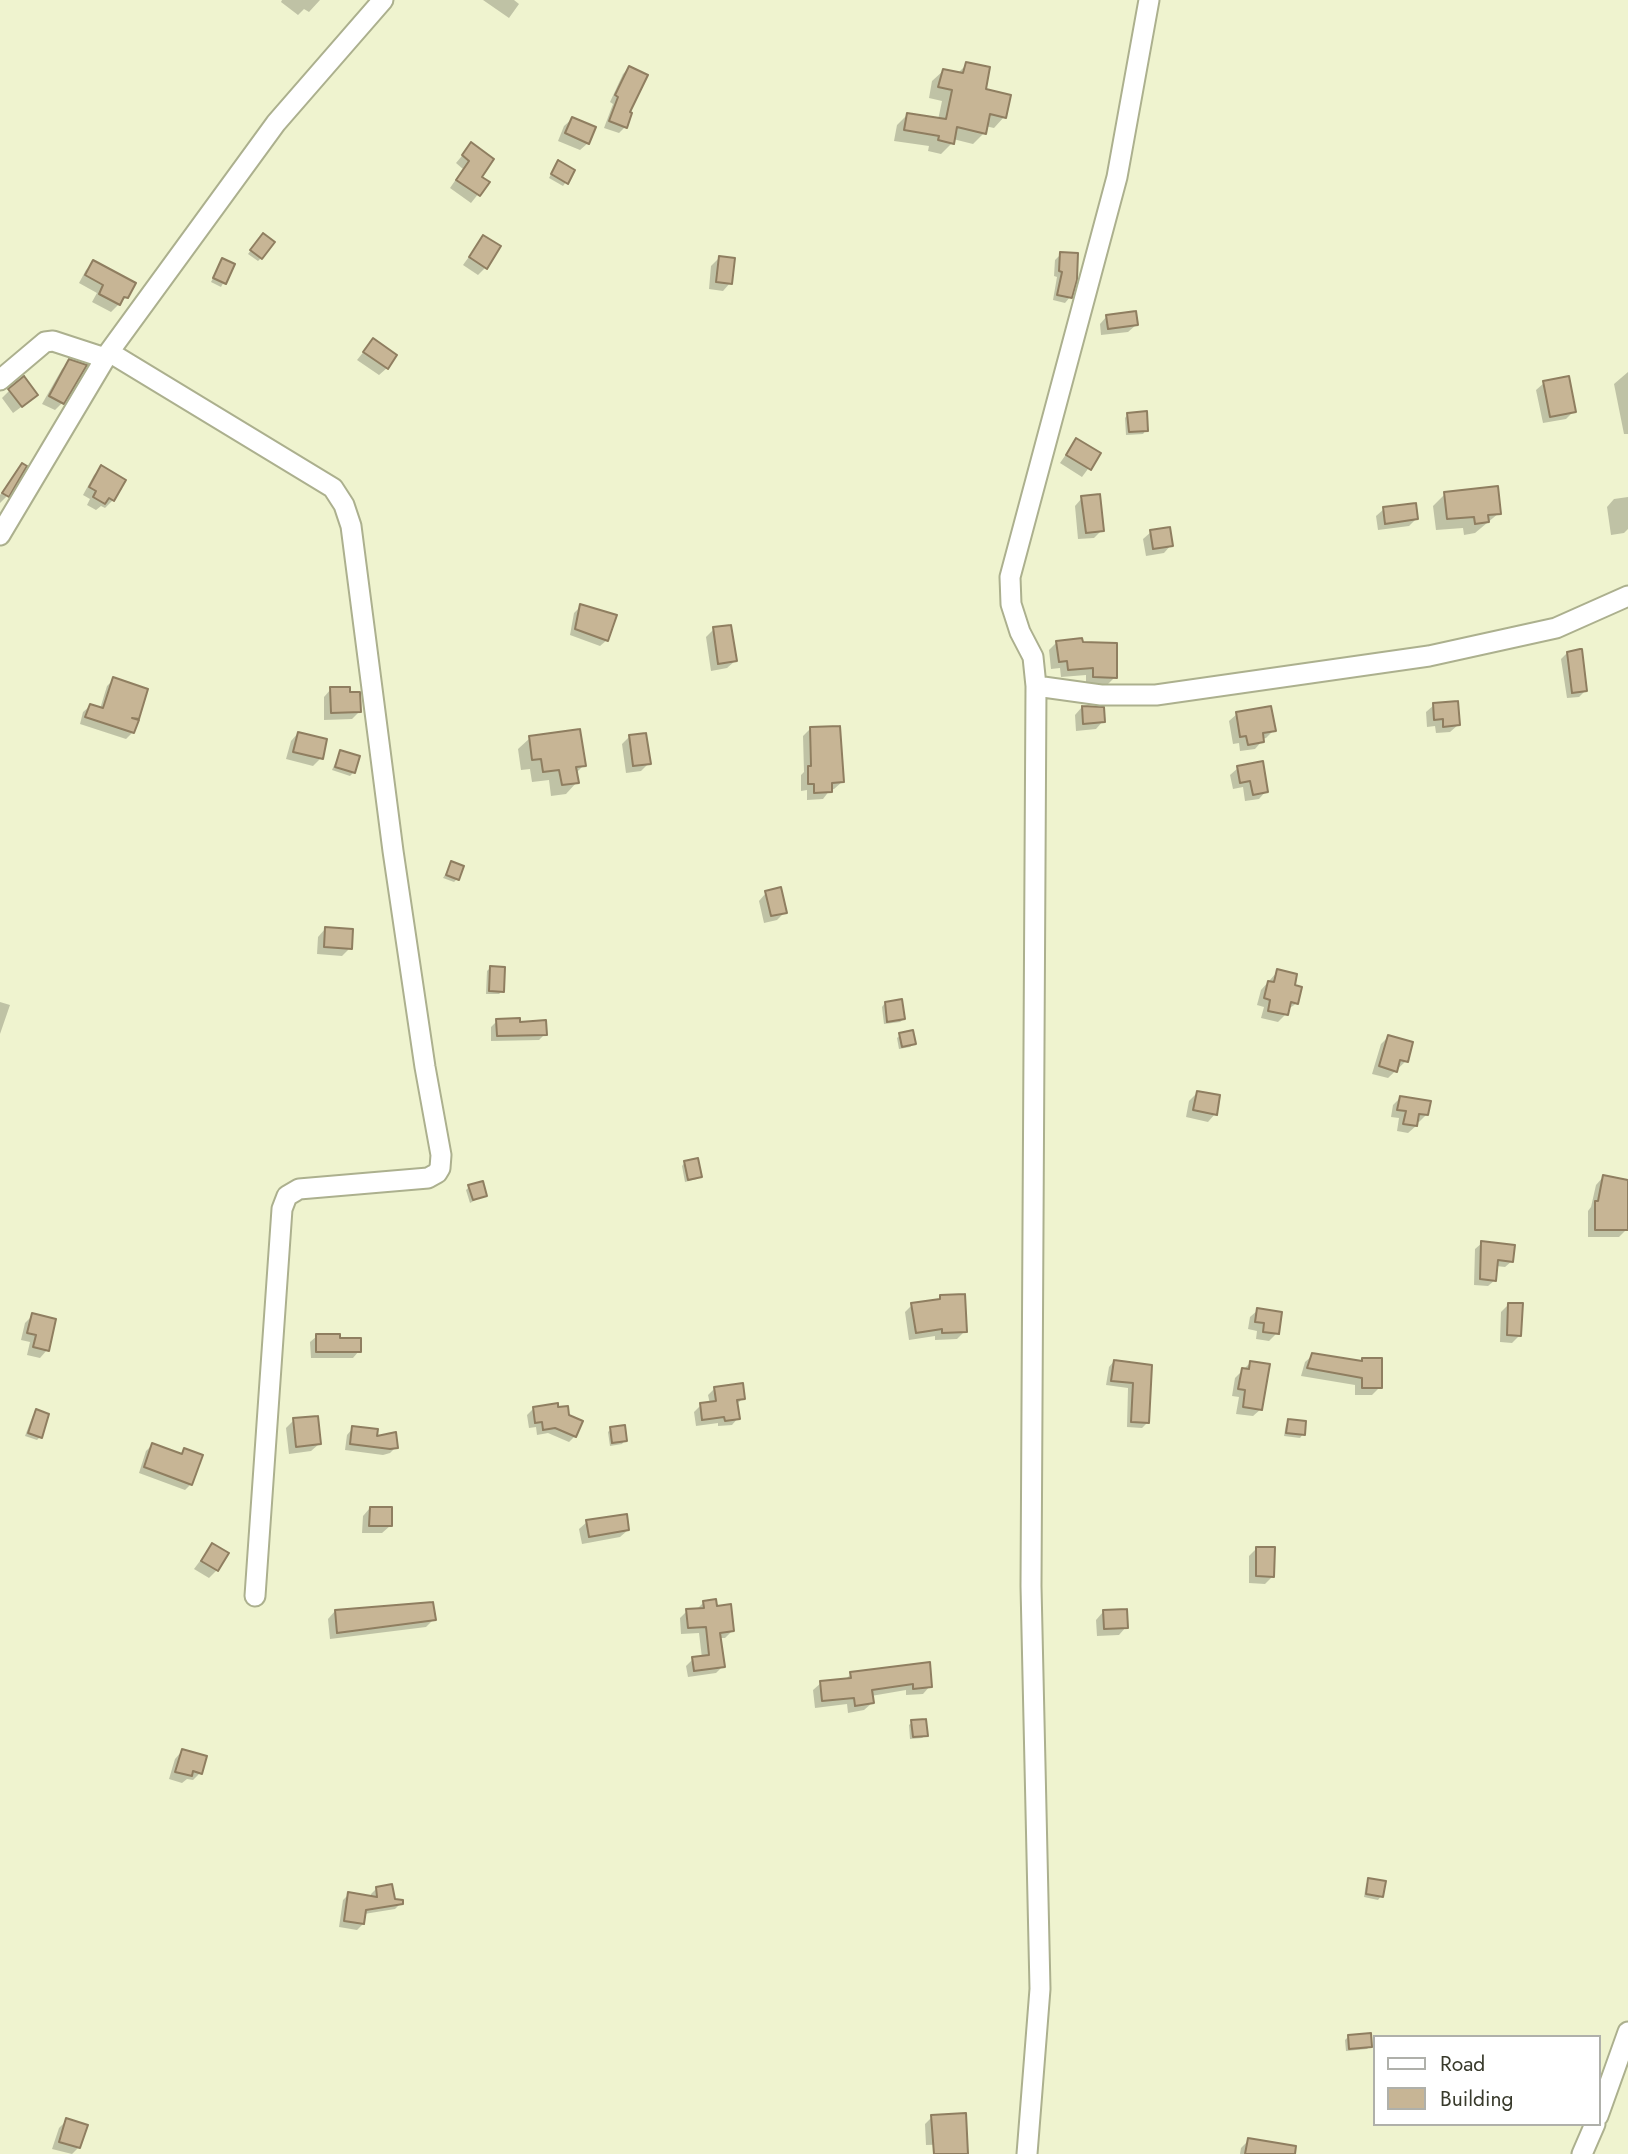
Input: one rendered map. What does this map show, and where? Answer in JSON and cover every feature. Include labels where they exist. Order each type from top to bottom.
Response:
[{"type":"street","points":[[0,535],[107,355],[276,124],[383,0]]},
{"type":"street","points":[[1027,2154],[1040,1989],[1031,1586],[1036,686],[1033,657],[1020,632],[1011,604],[1010,577],[1117,177],[1149,0]]},
{"type":"street","points":[[0,380],[45,342],[52,341],[107,355],[333,488],[344,505],[351,526],[395,864],[441,1155],[440,1168],[433,1177],[428,1178],[299,1189],[287,1196],[282,1209],[255,1596]]},
{"type":"street","points":[[1036,686],[1101,695],[1156,695],[1429,656],[1556,628],[1628,596]]},
{"type":"street","points":[[1600,2110],[1628,2032]]},
{"type":"street","points":[[1582,2154],[1594,2126]]},
{"type":"building","points":[[966,62],[990,67],[986,89],[1011,95],[1006,118],[990,114],[986,134],[957,127],[954,144],[938,140],[939,136],[904,130],[907,113],[946,119],[952,90],[938,87],[943,69],[963,73]]},
{"type":"building","points":[[629,66],[648,75],[630,112],[632,113],[627,128],[609,121],[618,97],[615,95]]},
{"type":"building","points":[[572,117],[596,127],[589,144],[565,133]]},
{"type":"building","points":[[471,142],[494,159],[482,177],[490,182],[480,196],[456,180],[469,161],[462,155]]},
{"type":"building","points":[[558,160],[575,170],[568,184],[551,174]]},
{"type":"building","points":[[263,233],[275,242],[262,259],[250,250]]},
{"type":"building","points":[[483,235],[501,246],[487,269],[469,257]]},
{"type":"building","points":[[1060,252],[1078,253],[1077,280],[1072,298],[1057,295],[1062,272],[1059,271]]},
{"type":"building","points":[[719,256],[735,258],[732,284],[716,282]]},
{"type":"building","points":[[222,258],[235,264],[226,284],[213,278]]},
{"type":"building","points":[[93,260],[136,283],[128,298],[124,297],[120,305],[99,294],[103,285],[85,275]]},
{"type":"building","points":[[1136,311],[1138,325],[1108,329],[1106,315]]},
{"type":"building","points":[[373,338],[397,355],[388,369],[363,352]]},
{"type":"building","points":[[69,359],[87,365],[64,404],[49,396]]},
{"type":"building","points":[[24,376],[38,395],[22,407],[8,389]]},
{"type":"building","points":[[1569,376],[1576,412],[1550,417],[1543,381]]},
{"type":"building","points":[[1147,411],[1148,431],[1129,432],[1127,413]]},
{"type":"building","points":[[1076,438],[1101,453],[1091,470],[1066,455]]},
{"type":"building","points":[[22,463],[27,466],[9,497],[2,493]]},
{"type":"building","points":[[101,465],[126,480],[114,501],[109,498],[105,504],[93,497],[96,491],[89,487]]},
{"type":"building","points":[[1498,486],[1501,514],[1488,515],[1489,522],[1475,524],[1474,517],[1447,519],[1444,492]]},
{"type":"building","points":[[1100,494],[1104,531],[1086,533],[1081,496]]},
{"type":"building","points":[[1416,503],[1418,519],[1385,524],[1383,507]]},
{"type":"building","points":[[1170,527],[1173,546],[1153,549],[1150,530]]},
{"type":"building","points":[[580,604],[617,615],[608,641],[575,629]]},
{"type":"building","points":[[731,625],[737,661],[718,664],[713,627]]},
{"type":"building","points":[[1082,638],[1083,642],[1117,643],[1117,678],[1093,677],[1093,668],[1068,670],[1067,661],[1059,662],[1056,641]]},
{"type":"building","points":[[1582,649],[1587,691],[1572,693],[1567,652]]},
{"type":"building","points":[[113,677],[148,689],[139,719],[132,718],[139,720],[134,733],[85,717],[90,704],[103,708]]},
{"type":"building","points":[[330,687],[350,687],[350,692],[360,692],[361,712],[331,713]]},
{"type":"building","points":[[1458,701],[1460,725],[1443,727],[1443,719],[1434,720],[1433,703]]},
{"type":"building","points":[[1082,706],[1104,707],[1105,722],[1083,724]]},
{"type":"building","points":[[1271,706],[1276,731],[1263,733],[1264,742],[1248,745],[1246,736],[1240,737],[1236,712]]},
{"type":"building","points":[[840,726],[844,782],[832,783],[832,792],[814,793],[814,784],[808,784],[808,766],[811,766],[810,727]]},
{"type":"building","points":[[580,729],[586,766],[576,767],[579,783],[562,785],[559,770],[543,772],[541,759],[532,760],[529,736]]},
{"type":"building","points":[[298,732],[327,739],[323,759],[293,752]]},
{"type":"building","points":[[646,733],[651,764],[633,766],[629,735]]},
{"type":"building","points":[[340,750],[360,756],[355,773],[335,767]]},
{"type":"building","points":[[1263,761],[1268,792],[1253,795],[1250,781],[1240,783],[1237,766]]},
{"type":"building","points":[[451,861],[464,866],[459,880],[446,875]]},
{"type":"building","points":[[781,887],[787,913],[771,916],[765,891]]},
{"type":"building","points":[[325,927],[353,929],[352,949],[324,947]]},
{"type":"building","points":[[490,966],[505,967],[504,992],[489,991]]},
{"type":"building","points":[[1277,969],[1297,974],[1295,985],[1302,987],[1298,1004],[1291,1002],[1288,1015],[1268,1011],[1270,1000],[1264,998],[1268,981],[1274,982]]},
{"type":"building","points":[[902,999],[905,1019],[887,1022],[885,1002]]},
{"type":"building","points":[[520,1018],[520,1022],[546,1020],[547,1035],[497,1036],[496,1019]]},
{"type":"building","points":[[913,1030],[916,1044],[902,1047],[899,1033]]},
{"type":"building","points":[[1388,1035],[1413,1042],[1408,1062],[1400,1060],[1397,1072],[1379,1066]]},
{"type":"building","points":[[1197,1091],[1220,1095],[1217,1115],[1193,1110]]},
{"type":"building","points":[[1400,1096],[1431,1101],[1428,1115],[1419,1114],[1417,1126],[1403,1124],[1406,1111],[1397,1110]]},
{"type":"building","points":[[698,1158],[702,1177],[688,1180],[684,1161]]},
{"type":"building","points":[[1603,1175],[1628,1180],[1628,1230],[1595,1230],[1595,1201],[1598,1201]]},
{"type":"building","points":[[483,1181],[487,1196],[473,1200],[468,1185]]},
{"type":"building","points":[[1481,1241],[1515,1245],[1513,1262],[1498,1260],[1496,1281],[1480,1279]]},
{"type":"building","points":[[965,1294],[967,1332],[942,1333],[942,1329],[916,1333],[911,1303],[940,1299],[940,1295]]},
{"type":"building","points":[[1508,1303],[1523,1303],[1521,1336],[1507,1335]]},
{"type":"building","points":[[1257,1308],[1282,1312],[1279,1334],[1263,1332],[1264,1323],[1255,1322]]},
{"type":"building","points":[[32,1313],[56,1319],[49,1351],[33,1347],[36,1335],[27,1333]]},
{"type":"building","points":[[316,1334],[340,1334],[340,1338],[361,1338],[361,1352],[316,1352]]},
{"type":"building","points":[[1312,1353],[1362,1361],[1362,1358],[1382,1358],[1382,1388],[1362,1388],[1362,1378],[1307,1368]]},
{"type":"building","points":[[1114,1360],[1152,1365],[1149,1423],[1131,1422],[1133,1383],[1111,1381]]},
{"type":"building","points":[[1250,1361],[1270,1364],[1262,1410],[1243,1407],[1245,1390],[1238,1389],[1242,1368],[1249,1369]]},
{"type":"building","points":[[743,1383],[745,1399],[737,1400],[740,1419],[725,1421],[724,1417],[702,1420],[700,1403],[716,1401],[714,1387]]},
{"type":"building","points":[[558,1403],[558,1407],[568,1406],[569,1415],[583,1421],[576,1437],[555,1428],[543,1430],[542,1422],[535,1423],[533,1407]]},
{"type":"building","points":[[36,1409],[49,1414],[42,1438],[28,1433]]},
{"type":"building","points":[[318,1416],[321,1444],[296,1447],[293,1418]]},
{"type":"building","points":[[1288,1419],[1306,1421],[1305,1435],[1286,1433]]},
{"type":"building","points":[[625,1425],[627,1441],[612,1443],[610,1427]]},
{"type":"building","points":[[352,1426],[378,1429],[377,1436],[396,1432],[398,1448],[350,1444]]},
{"type":"building","points":[[152,1443],[182,1454],[184,1448],[203,1455],[192,1485],[144,1467]]},
{"type":"building","points":[[370,1507],[392,1507],[392,1526],[369,1526]]},
{"type":"building","points":[[627,1514],[629,1530],[589,1537],[586,1520]]},
{"type":"building","points":[[212,1543],[229,1553],[218,1571],[201,1561]]},
{"type":"building","points":[[1256,1547],[1275,1547],[1274,1577],[1256,1576]]},
{"type":"building","points":[[716,1599],[717,1606],[731,1604],[734,1631],[720,1633],[725,1667],[694,1671],[692,1657],[709,1655],[706,1627],[688,1628],[686,1609],[704,1608],[703,1601]]},
{"type":"building","points":[[433,1602],[436,1620],[337,1633],[335,1610]]},
{"type":"building","points":[[1127,1609],[1128,1628],[1104,1629],[1103,1610]]},
{"type":"building","points":[[930,1662],[932,1687],[913,1689],[913,1684],[872,1690],[874,1703],[855,1706],[854,1698],[822,1701],[820,1681],[851,1678],[850,1672]]},
{"type":"building","points":[[926,1719],[928,1736],[913,1737],[911,1720]]},
{"type":"building","points":[[182,1749],[207,1756],[202,1774],[193,1771],[192,1776],[175,1772]]},
{"type":"building","points":[[1368,1878],[1386,1881],[1383,1897],[1366,1894]]},
{"type":"building","points":[[392,1884],[395,1899],[403,1900],[403,1904],[366,1910],[364,1924],[344,1921],[348,1892],[377,1897],[376,1887]]},
{"type":"building","points":[[1371,2033],[1372,2047],[1349,2049],[1348,2035]]},
{"type":"building","points":[[966,2113],[968,2154],[934,2154],[931,2115]]},
{"type":"building","points":[[66,2118],[88,2125],[80,2148],[59,2142]]},
{"type":"building","points":[[1248,2138],[1296,2146],[1295,2154],[1245,2154]]}]
